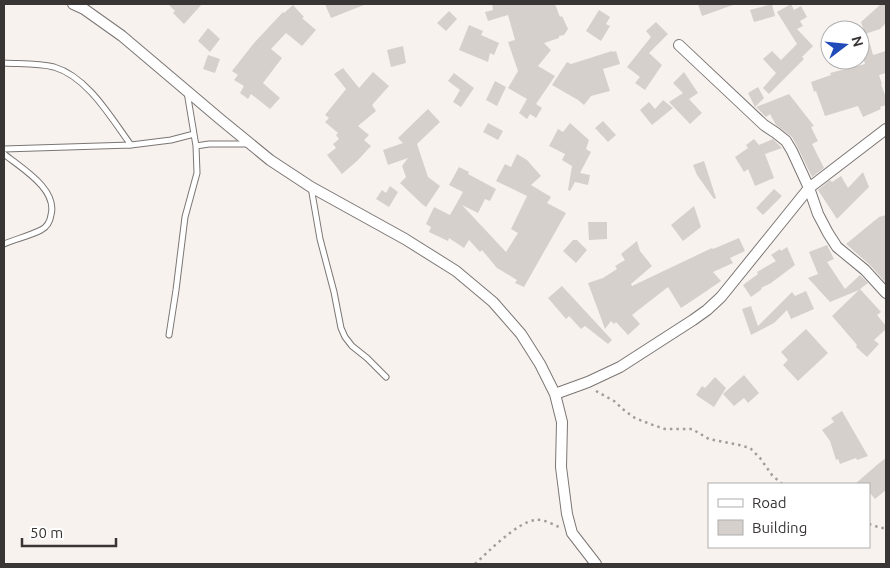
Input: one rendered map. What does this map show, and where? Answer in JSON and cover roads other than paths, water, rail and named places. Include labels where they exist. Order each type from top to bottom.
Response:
[{"type":"street","points":[[73,4],[84,9],[122,36],[270,160],[311,187],[405,239],[456,271],[493,302],[521,334],[540,364],[555,394],[562,422],[561,467],[567,514],[572,533],[596,564]]},
{"type":"street","points":[[679,45],[764,125],[786,141],[809,188],[818,214],[837,247],[865,270],[886,293]]},
{"type":"street","points":[[555,394],[588,382],[620,367],[707,310],[721,297],[809,188],[886,129]]},
{"type":"lane","points":[[4,63],[54,67],[72,75],[86,86],[97,99],[131,145]]},
{"type":"lane","points":[[169,335],[185,217],[197,173],[196,146],[187,91]]},
{"type":"lane","points":[[4,149],[131,145],[171,140],[194,134]]},
{"type":"lane","points":[[196,146],[209,144],[250,144]]},
{"type":"lane","points":[[4,154],[44,188],[51,199],[53,210],[49,223],[42,230],[4,244]]},
{"type":"lane","points":[[311,187],[320,239],[344,337],[386,377]]}]
